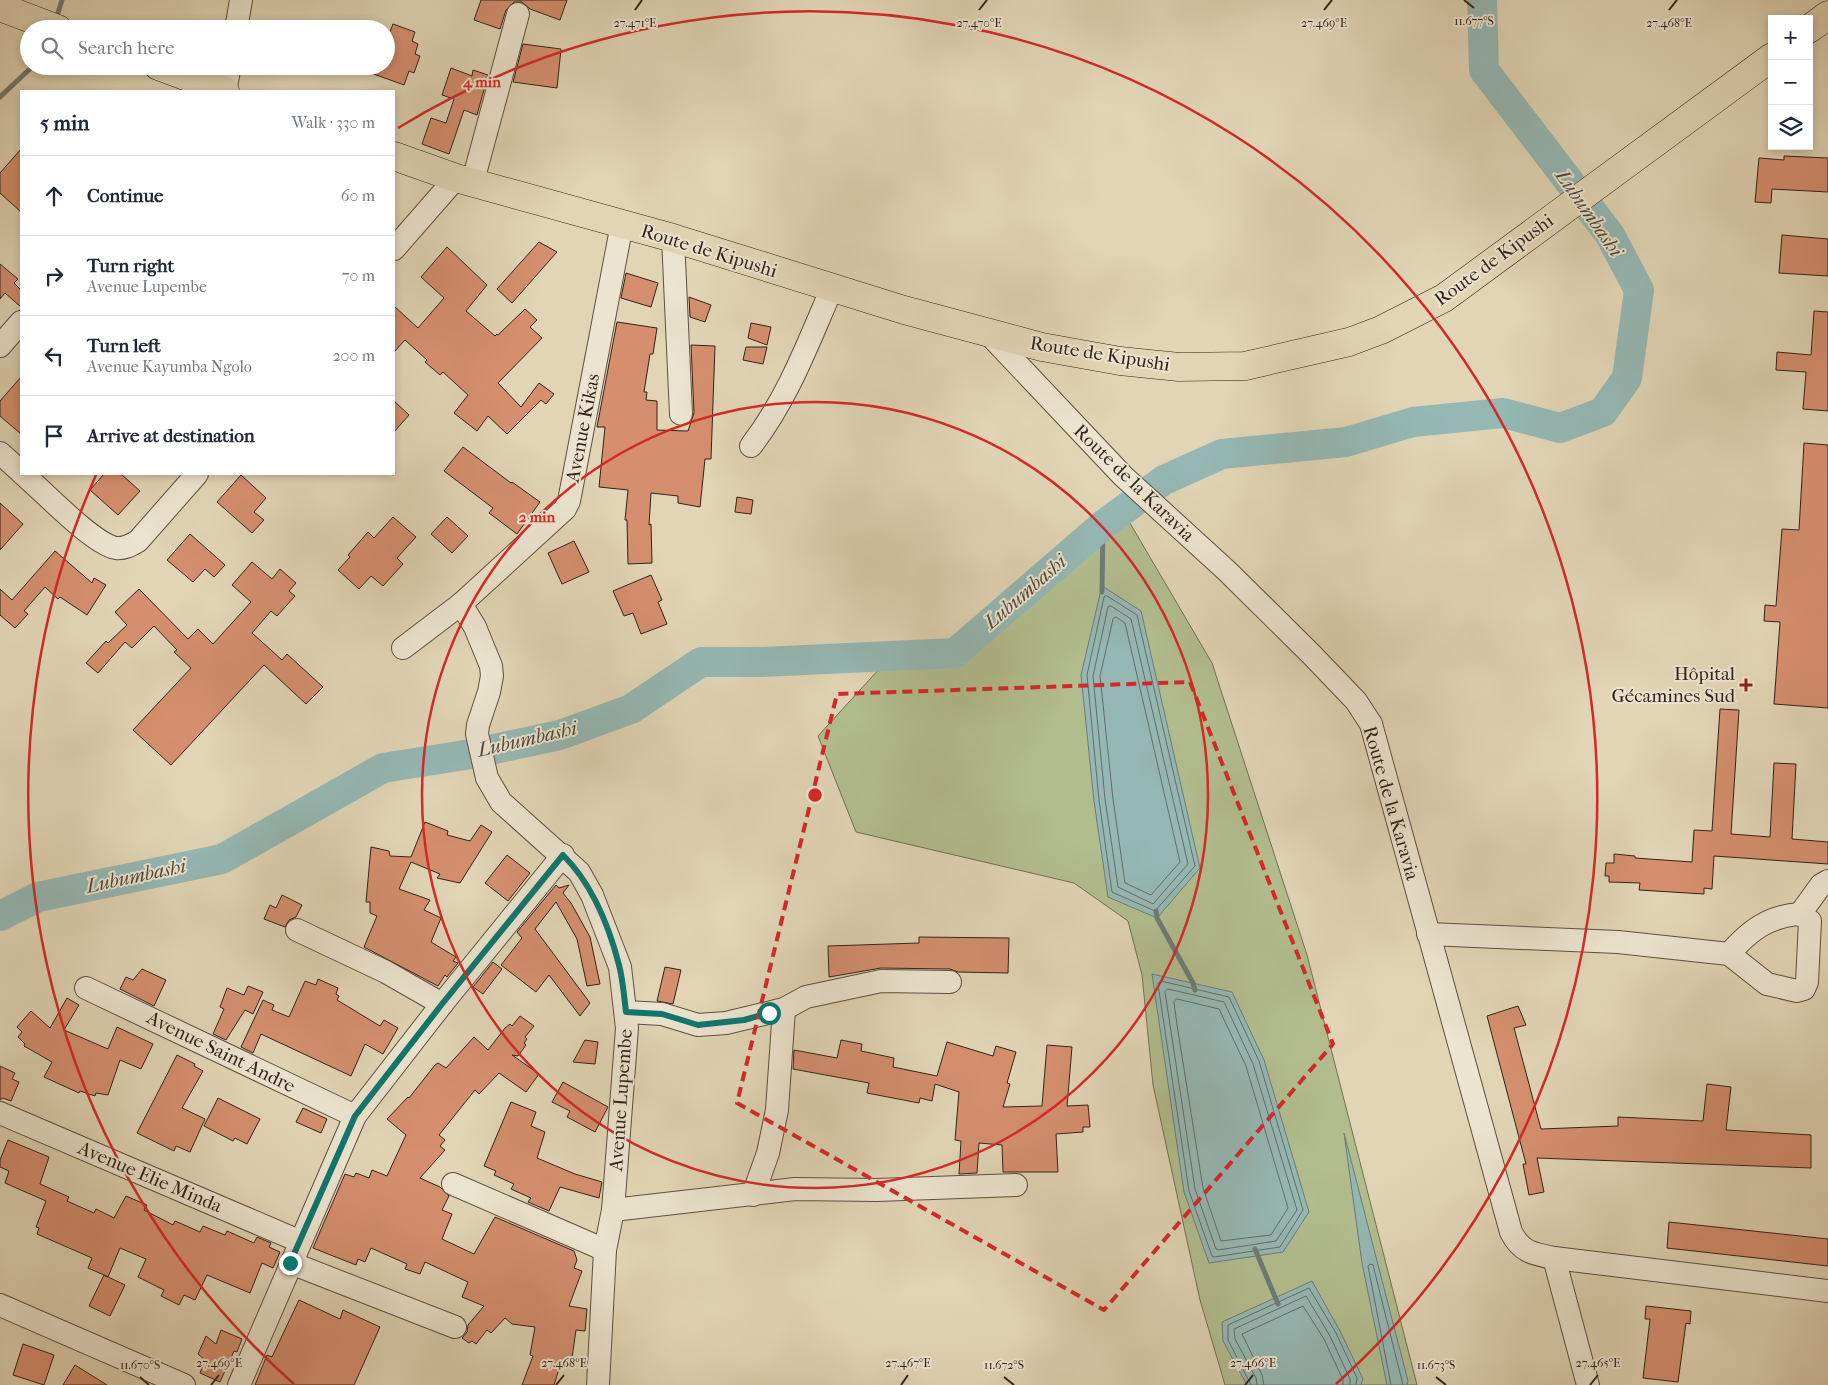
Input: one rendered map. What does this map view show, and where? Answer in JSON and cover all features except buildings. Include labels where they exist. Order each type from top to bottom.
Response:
[{"type":"highway","points":[[0,7],[35,20]]},
{"type":"highway","points":[[1813,26],[1828,15]]},
{"type":"highway","name":"Route de Kipushi","points":[[395,156],[464,179],[672,238],[832,288],[1042,347],[1120,361],[1179,367],[1245,366],[1349,342],[1418,313],[1472,279],[1768,59]]},
{"type":"highway","points":[[182,75],[222,90]]},
{"type":"street","points":[[238,20],[241,0]]},
{"type":"street","points":[[395,248],[464,179],[518,14]]},
{"type":"street","points":[[225,90],[228,75]]},
{"type":"street","name":"Avenue Kikas","points":[[403,648],[461,604],[557,518],[569,501],[622,224]]},
{"type":"street","points":[[672,238],[681,414]]},
{"type":"street","points":[[751,446],[771,420],[784,398],[832,288]]},
{"type":"street","points":[[0,346],[20,323]]},
{"type":"street","name":"Route de la Karavia","points":[[986,331],[1123,476],[1311,654],[1356,701],[1371,724],[1511,1232],[1518,1245],[1530,1254],[1554,1258],[1828,1290]]},
{"type":"street","points":[[0,453],[20,471]]},
{"type":"street","points":[[24,475],[95,538],[117,548],[131,546],[138,541],[196,475]]},
{"type":"street","name":"Avenue Lupembe","points":[[461,604],[475,627],[491,666],[491,684],[478,725],[478,734],[484,769],[494,792],[500,802],[563,855],[579,872],[592,895],[612,942],[620,967],[626,1012],[613,1210],[605,1250],[598,1385]]},
{"type":"street","points":[[239,1385],[299,1242],[355,1116],[442,1004],[563,855]]},
{"type":"street","points":[[1800,914],[1821,885],[1828,881]]},
{"type":"street","points":[[1428,934],[1618,942],[1729,954],[1767,984],[1797,991],[1801,990],[1807,982],[1811,925],[1808,918],[1800,914],[1781,916],[1754,928],[1729,954]]},
{"type":"street","points":[[298,930],[386,972],[442,1004]]},
{"type":"street","points":[[626,1012],[662,1014],[698,1025],[744,1020],[784,1009],[806,997],[881,981],[950,982]]},
{"type":"street","name":"Avenue Saint Andre","points":[[86,988],[355,1116]]},
{"type":"street","points":[[753,1195],[768,1153],[777,1110],[784,1009]]},
{"type":"street","name":"Avenue Elie Minda","points":[[0,1113],[299,1242]]},
{"type":"street","points":[[453,1184],[605,1250]]},
{"type":"street","points":[[613,1210],[794,1189],[878,1190],[1016,1186]]},
{"type":"street","points":[[1554,1258],[1588,1385]]},
{"type":"street","points":[[290,1263],[455,1327]]},
{"type":"street","points":[[0,1306],[184,1385]]},
{"type":"highlighted area","points":[[1190,682],[1333,1044],[1104,1310],[737,1103],[837,694]]},
{"type":"green space","points":[[1127,518],[1212,663],[1307,955],[1417,1385],[1225,1385],[1200,1300],[1153,1085],[1142,975],[1128,921],[1074,883],[856,832],[818,736],[881,667],[955,658],[1044,575]]},
{"type":"water","points":[[1102,586],[1141,611],[1200,868],[1157,918],[1108,897],[1094,801],[1081,675]]},
{"type":"water","points":[[1152,974],[1232,992],[1264,1060],[1309,1212],[1283,1252],[1209,1263],[1184,1192]]},
{"type":"water","points":[[1344,1133],[1408,1381],[1407,1385],[1387,1385],[1362,1263]]},
{"type":"water","points":[[1312,1281],[1340,1331],[1363,1379],[1361,1385],[1247,1385],[1223,1341],[1222,1322]]},
{"type":"waterway","points":[[56,19],[62,0]]},
{"type":"waterway","name":"Lubumbashi","points":[[0,916],[38,897],[222,859],[383,768],[471,754],[560,735],[631,709],[701,662],[762,662],[955,653],[1103,525],[1164,480],[1222,454],[1346,442],[1413,422],[1503,413],[1560,428],[1603,412],[1627,378],[1639,290],[1610,235],[1484,70],[1482,0]]},
{"type":"waterway","points":[[0,97],[23,75]]},
{"type":"waterway","points":[[1102,592],[1103,525]]},
{"type":"waterway","points":[[1156,911],[1157,918],[1195,990]]},
{"type":"waterway","points":[[1255,1249],[1278,1304]]},
{"type":"place","name":"Hôpital Gécamines Sud","points":[[1746,685]]},
{"type":"route","points":[[290,1263],[355,1116],[442,1004],[563,855],[579,872],[592,895],[612,942],[620,967],[626,1012],[662,1014],[698,1025],[726,1024],[769,1013]]}]
